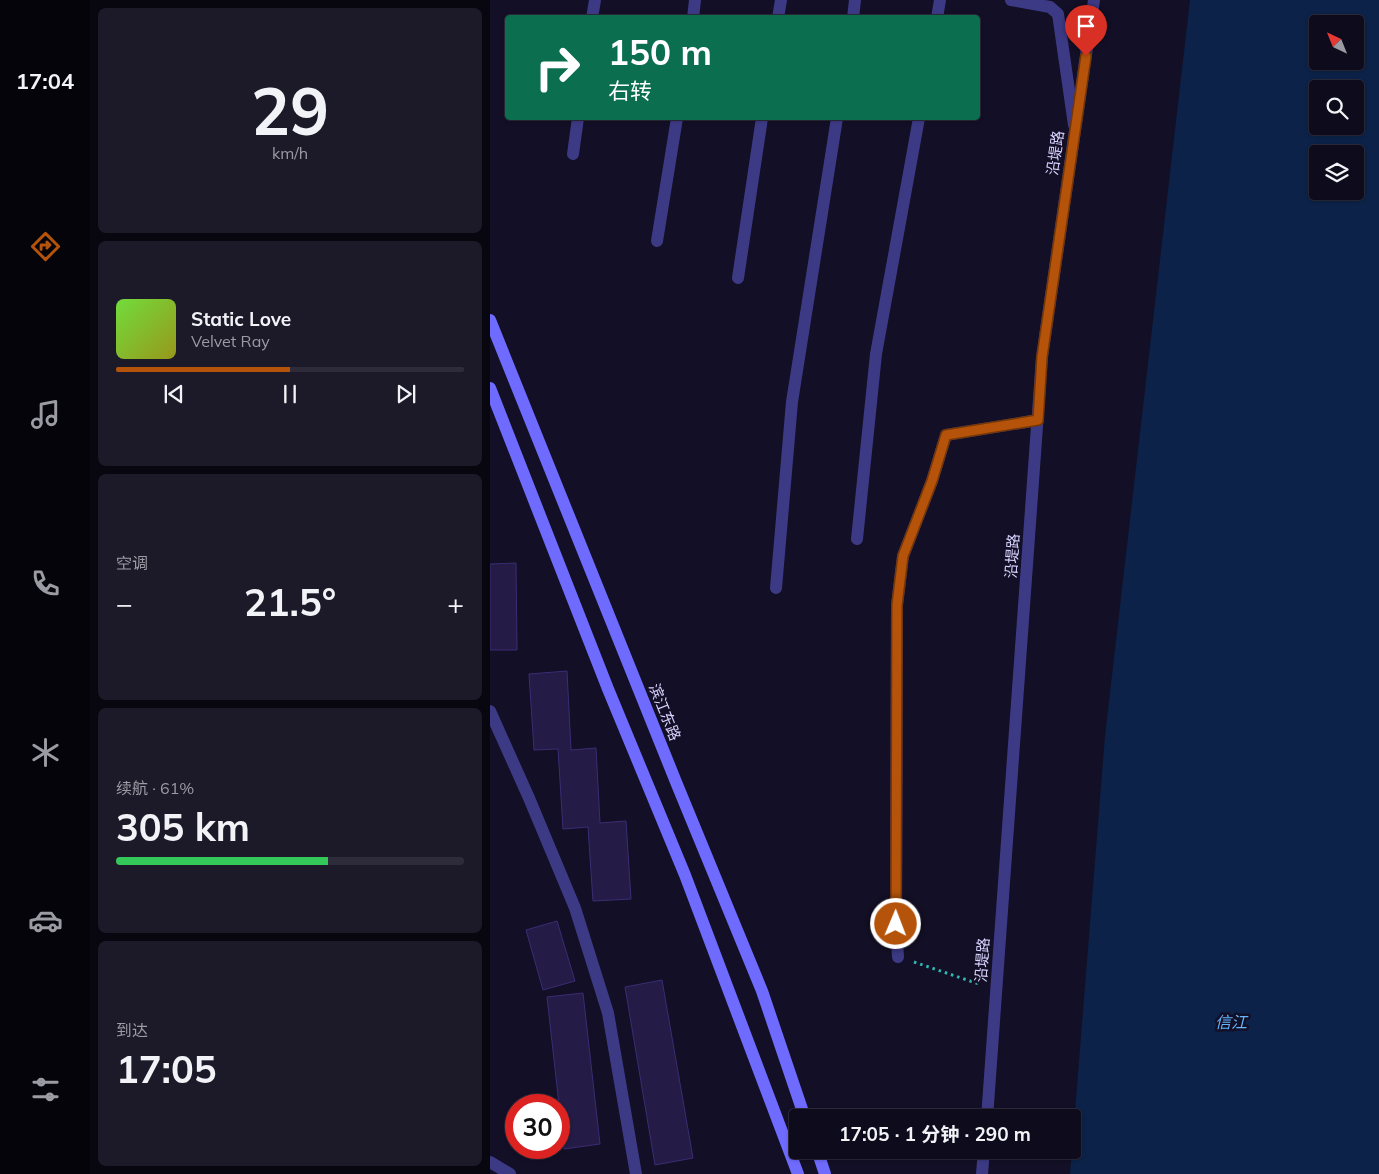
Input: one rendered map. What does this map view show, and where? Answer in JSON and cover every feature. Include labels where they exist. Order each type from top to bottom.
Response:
[{"type":"main road","name":"滨江东路","points":[[490,320],[762,991],[803,1109]]},
{"type":"main road","points":[[490,388],[608,689],[685,875],[798,1174]]},
{"type":"main road","points":[[819,1159],[825,1174]]},
{"type":"street","points":[[592,15],[595,0]]},
{"type":"street","points":[[692,15],[695,0]]},
{"type":"street","points":[[778,15],[780,0]]},
{"type":"street","points":[[852,15],[855,0]]},
{"type":"street","points":[[938,15],[940,0]]},
{"type":"street","points":[[1011,0],[1050,7],[1058,14],[1075,131]]},
{"type":"street","name":"沿堤路","points":[[988,1109],[1042,357],[1094,0]]},
{"type":"street","points":[[573,154],[578,120]]},
{"type":"street","points":[[657,241],[677,120]]},
{"type":"street","points":[[738,278],[762,120]]},
{"type":"street","points":[[776,588],[792,402],[837,120]]},
{"type":"street","points":[[857,539],[876,354],[919,120]]},
{"type":"street","points":[[898,957],[896,924],[897,605],[903,556],[932,481],[946,435],[1038,420]]},
{"type":"street","points":[[490,711],[575,908],[605,1004],[636,1174]]},
{"type":"street","points":[[982,1174],[983,1159]]},
{"type":"street","points":[[490,1162],[510,1174]]},
{"type":"path","points":[[898,957],[996,990]]},
{"type":"water","name":"信江","points":[[1190,0],[1379,0],[1379,1174],[1070,1174],[1071,1159],[1081,1159],[1081,1109],[1075,1109],[1105,736]]},
{"type":"building","points":[[516,563],[517,650],[490,650],[490,564]]},
{"type":"building","points":[[567,671],[571,750],[596,748],[600,823],[626,821],[631,899],[593,901],[588,827],[563,829],[558,749],[534,750],[529,674]]},
{"type":"building","points":[[557,921],[575,981],[543,990],[526,930]]},
{"type":"building","points":[[662,980],[693,1158],[655,1165],[625,987]]},
{"type":"building","points":[[583,993],[600,1144],[570,1148],[570,1094],[558,1094],[547,997]]},
{"type":"route","points":[[896,924],[897,605],[903,556],[932,481],[946,435],[1038,420],[1042,357],[1086,56]]}]
